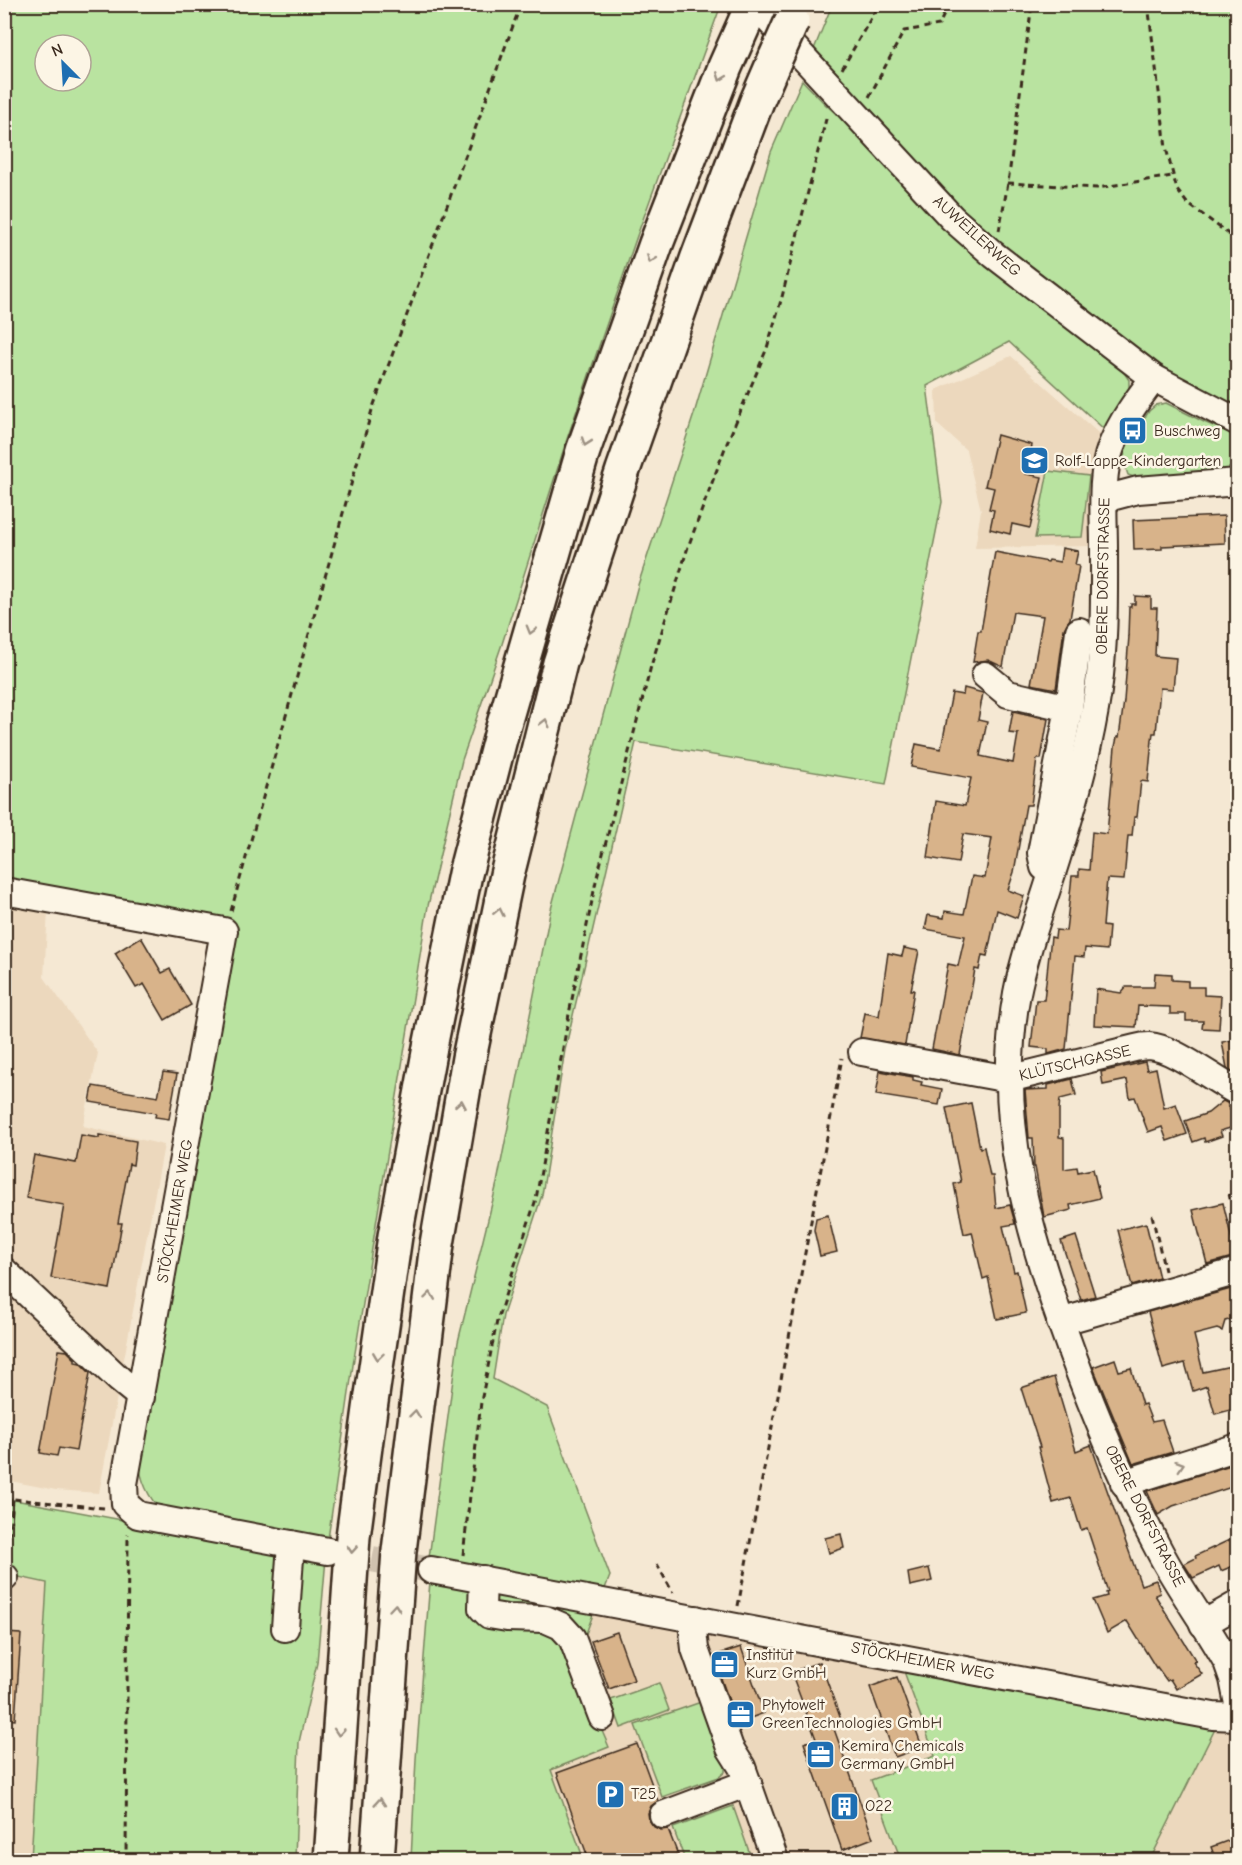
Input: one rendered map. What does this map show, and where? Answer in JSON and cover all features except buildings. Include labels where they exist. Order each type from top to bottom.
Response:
[{"type":"highway","points":[[331,1860],[352,1537],[395,1236],[465,874],[502,731],[583,451],[656,244],[725,67],[750,11]]},
{"type":"highway","points":[[377,1860],[399,1551],[435,1255],[469,1058],[507,875],[560,663],[623,470],[698,257],[757,101],[796,13]]},
{"type":"street","name":"AUWEILERWEG","points":[[750,11],[833,91],[952,218],[994,255],[1154,378],[1238,422]]},
{"type":"street","name":"OBERE DORFSTRASSE","points":[[1154,378],[1131,409],[1110,448],[1104,499],[1104,636],[1098,692],[1090,740],[1079,783],[1028,947],[1017,997],[1009,1078],[1012,1121],[1022,1194],[1037,1251],[1060,1322],[1095,1415],[1124,1483],[1161,1555],[1227,1662],[1237,1704]]},
{"type":"street","points":[[1104,499],[1137,490],[1238,482]]},
{"type":"street","name":"OBERE DORFSTRASSE","points":[[1047,888],[1041,853],[1069,708],[1079,631]]},
{"type":"street","points":[[985,675],[1008,694],[1069,708]]},
{"type":"street","points":[[4,891],[224,932]]},
{"type":"street","name":"STÖCKHEIMER WEG","points":[[125,1504],[124,1485],[224,932]]},
{"type":"street","name":"KLÜTSCHGASSE","points":[[1009,1078],[1149,1046],[1178,1057],[1238,1092]]},
{"type":"street","points":[[862,1052],[1009,1078]]},
{"type":"street","points":[[1060,1322],[1238,1270]]},
{"type":"street","points":[[4,1271],[141,1397]]},
{"type":"street","points":[[1124,1483],[1238,1447]]},
{"type":"street","points":[[125,1504],[138,1515],[328,1551]]},
{"type":"street","points":[[285,1628],[291,1544]]},
{"type":"street","name":"STÖCKHEIMER WEG","points":[[431,1570],[1214,1716],[1237,1704]]},
{"type":"street","points":[[483,1579],[482,1608],[489,1615],[544,1619],[561,1626],[572,1638],[602,1717]]},
{"type":"street","points":[[1203,1624],[1238,1604]]},
{"type":"street","points":[[692,1618],[695,1649],[730,1748],[742,1767],[775,1860]]},
{"type":"street","points":[[663,1815],[748,1783]]},
{"type":"path","points":[[224,932],[372,410],[521,4]]},
{"type":"path","points":[[462,1562],[481,1402],[497,1322],[537,1199],[569,1014],[598,870],[651,666],[688,547],[725,448],[767,348],[786,283],[833,91],[845,62],[879,4]]},
{"type":"path","points":[[858,117],[904,31],[939,25],[948,4]]},
{"type":"path","points":[[994,255],[1008,183],[1032,4]]},
{"type":"path","points":[[1148,4],[1166,147],[1177,190],[1187,203],[1238,241]]},
{"type":"path","points":[[1008,183],[1097,188],[1172,176]]},
{"type":"path","points":[[735,1625],[844,1047],[862,1052]]},
{"type":"path","points":[[1229,1194],[1238,1230]]},
{"type":"path","points":[[1152,1215],[1170,1290]]},
{"type":"path","points":[[4,1498],[102,1509],[125,1504],[129,1541],[126,1860]]},
{"type":"path","points":[[5,1577],[13,1500]]},
{"type":"path","points":[[657,1564],[692,1618]]},
{"type":"shaded area","name":"Rolf-Lappe-Kindergarten","points":[[1011,356],[1105,439],[1092,546],[975,548],[981,510],[966,450],[937,424],[936,390]]},
{"type":"shaded area","points":[[4,902],[48,911],[44,977],[98,1053],[83,1126],[164,1145],[99,1493],[56,1490],[5,1480]]},
{"type":"shaded area","points":[[4,1574],[47,1582],[31,1860],[5,1860]]},
{"type":"shaded area","points":[[529,1603],[677,1625],[1217,1725],[1237,1739],[1237,1860],[473,1860]]},
{"type":"green space","points":[[4,5],[721,5],[638,233],[566,442],[502,644],[462,760],[428,906],[353,1365],[327,1546],[162,1511],[148,1493],[139,1465],[138,1457],[232,943],[5,902]]},
{"type":"green space","points":[[832,5],[1237,5],[1237,407],[1211,395],[1150,359],[974,228],[812,54]]},
{"type":"green space","points":[[802,80],[825,104],[1115,359],[1129,380],[1129,390],[1106,431],[1009,342],[927,386],[942,502],[886,784],[636,742],[565,1050],[542,1195],[503,1315],[493,1379],[547,1407],[610,1576],[604,1591],[429,1558],[458,1342],[497,1183],[550,913],[638,585],[694,414],[771,152]]},
{"type":"green space","points":[[1166,403],[1237,436],[1237,473],[1145,481],[1128,475],[1123,460],[1127,445],[1149,411],[1156,405]]},
{"type":"green space","points":[[1048,471],[1089,476],[1082,537],[1035,538]]},
{"type":"green space","points":[[4,1498],[326,1558],[317,1663],[299,1742],[295,1860],[31,1860],[47,1583],[5,1574]]},
{"type":"green space","points":[[430,1581],[595,1609],[584,1639],[589,1701],[609,1747],[551,1770],[584,1860],[411,1860],[416,1759]]},
{"type":"green space","points":[[902,1666],[1217,1725],[1150,1860],[901,1860],[871,1780],[935,1756]]},
{"type":"green space","points":[[659,1683],[669,1710],[621,1728],[611,1700]]},
{"type":"green space","points":[[704,1701],[725,1764],[725,1772],[719,1777],[662,1797],[635,1725]]},
{"type":"green space","points":[[733,1806],[752,1860],[685,1860],[673,1828]]},
{"type":"tunnel","points":[[334,1552],[431,1570]]},
{"type":"place","name":"Buschweg","points":[[1133,431]]},
{"type":"place","name":"Rolf-Lappe-Kindergarten","points":[[1034,461]]},
{"type":"place","name":"Institut Kurz GmbH","points":[[725,1664]]},
{"type":"place","name":"Phytowelt GreenTechnologies GmbH","points":[[741,1714]]},
{"type":"place","name":"Kemira Chemicals Germany GmbH","points":[[820,1755]]},
{"type":"place","name":"T25","points":[[610,1794]]},
{"type":"place","name":"O22","points":[[844,1806]]}]
